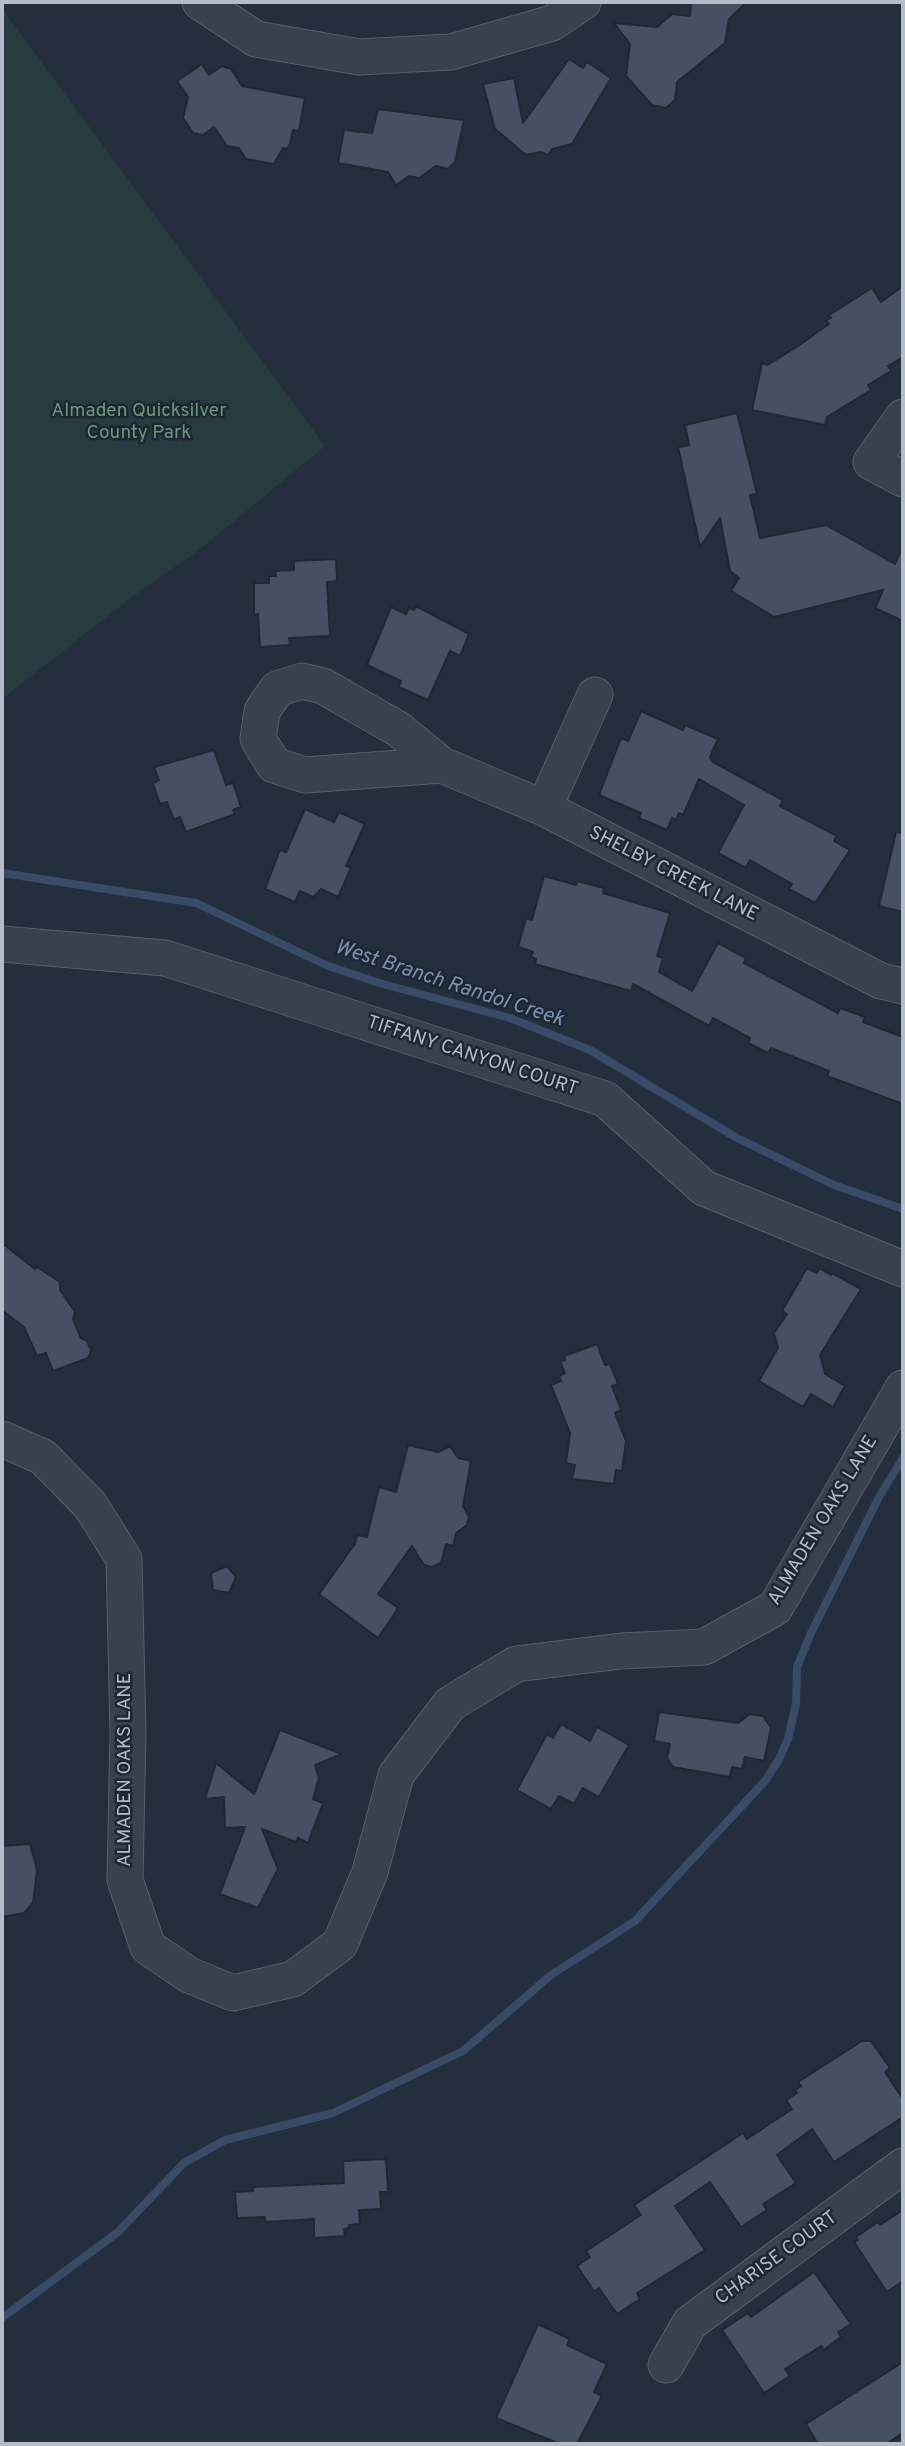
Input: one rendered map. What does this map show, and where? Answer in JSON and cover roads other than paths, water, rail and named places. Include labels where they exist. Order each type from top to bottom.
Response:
[{"type":"street","points":[[200,2],[256,39],[359,57],[451,52],[552,23],[583,2]]},
{"type":"street","points":[[903,417],[871,462],[903,479]]},
{"type":"street","name":"SHELBY CREEK LANE","points":[[442,765],[304,775],[274,765],[258,739],[262,711],[277,689],[302,681],[323,686],[398,729],[442,765],[544,808],[881,981],[903,986]]},
{"type":"street","points":[[544,808],[595,695]]},
{"type":"street","name":"TIFFANY CANYON COURT","points":[[2,944],[165,958],[605,1099],[704,1188],[903,1269]]},
{"type":"street","name":"ALMADEN OAKS LANE","points":[[2,1439],[43,1457],[90,1505],[124,1559],[128,1732],[125,1880],[148,1947],[189,1975],[233,1993],[293,1979],[340,1944],[370,1872],[396,1774],[450,1704],[516,1664],[621,1651],[704,1647],[775,1608],[903,1388]]},
{"type":"street","name":"CHARISE COURT","points":[[666,2365],[690,2323],[903,2166]]},
{"type":"waterway","name":"West Branch Randol Creek","points":[[2,873],[196,903],[328,966],[379,983],[510,1018],[590,1050],[737,1138],[834,1185],[903,1209]]},
{"type":"waterway","points":[[2,2318],[118,2232],[184,2163],[225,2140],[333,2113],[463,2051],[551,1975],[635,1921],[765,1781],[778,1761],[788,1739],[796,1704],[797,1667],[811,1633],[879,1497],[903,1458]]},
{"type":"park label","name":"Almaden Quicksilver County Park","points":[[139,423]]}]
